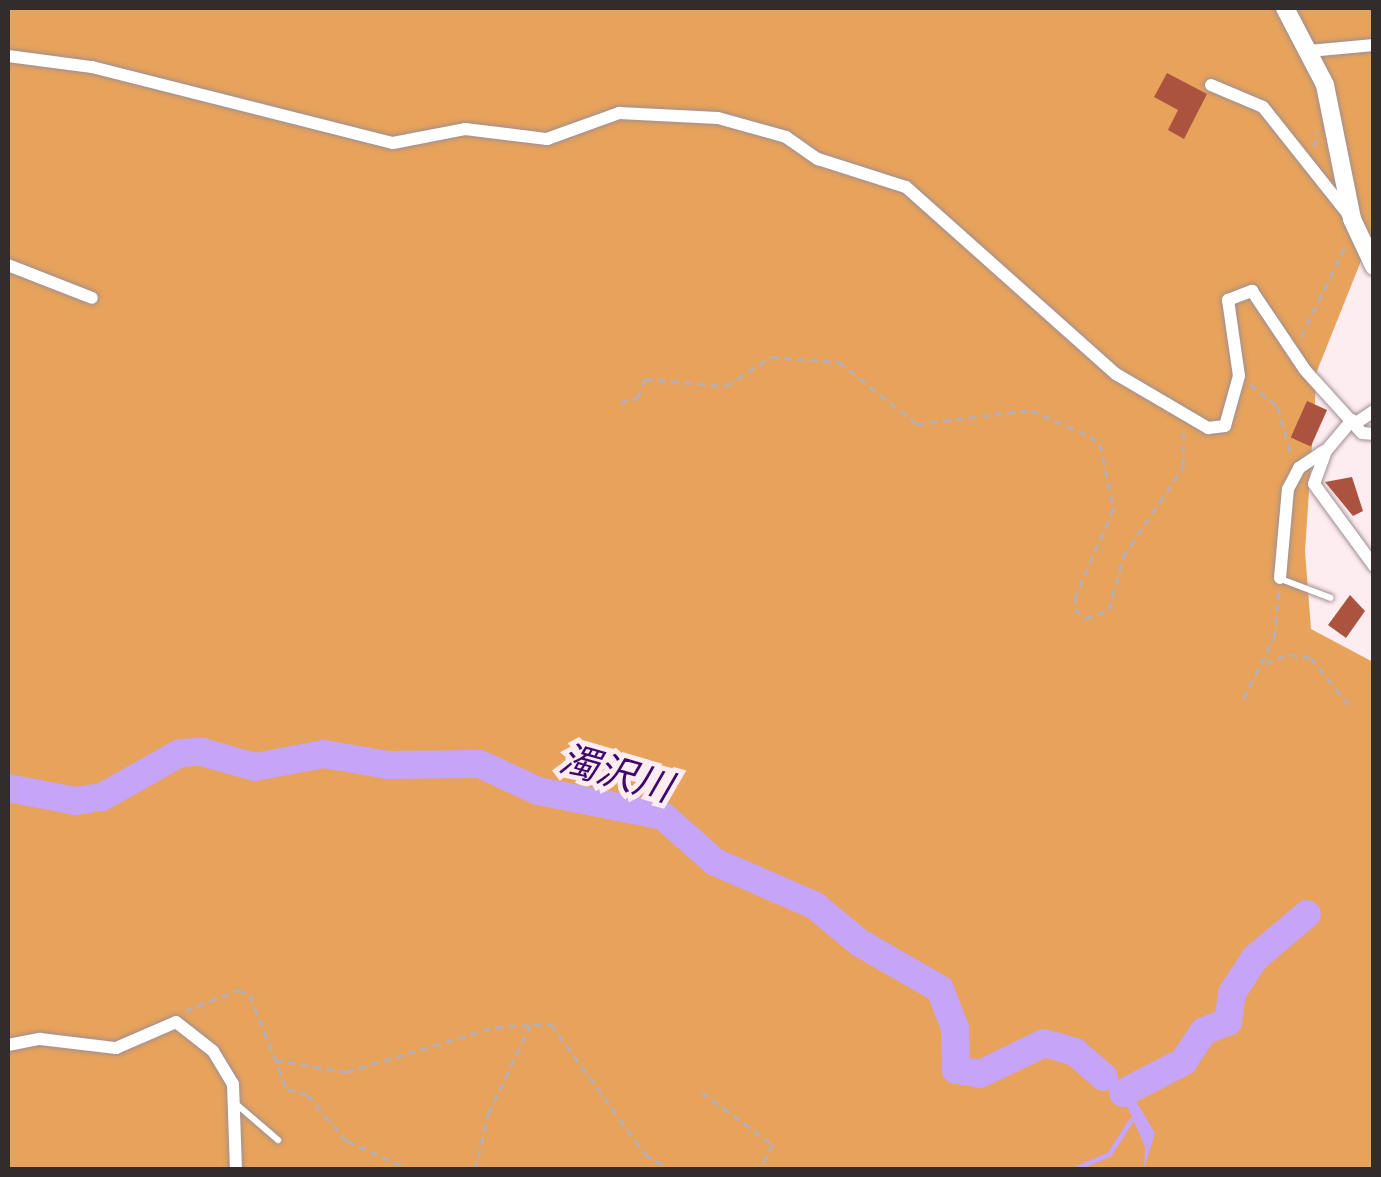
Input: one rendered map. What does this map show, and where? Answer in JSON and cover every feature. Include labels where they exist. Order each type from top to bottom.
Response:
[{"type":"street","points":[[1285,8],[1326,85],[1355,227]]},
{"type":"street","points":[[1309,52],[1374,45]]},
{"type":"street","points":[[8,56],[92,67],[393,143],[464,129],[547,139],[619,114],[718,118],[786,136],[818,159],[906,187],[961,229],[1033,307],[1116,374],[1208,428],[1225,426],[1240,376],[1228,300],[1244,290],[1258,296],[1299,361],[1354,422],[1374,434]]},
{"type":"street","points":[[1211,84],[1263,107],[1355,227],[1374,266]]},
{"type":"street","points":[[8,265],[92,298]]},
{"type":"street","points":[[1280,578],[1288,489],[1304,465],[1354,422],[1374,411]]},
{"type":"street","points":[[1326,450],[1314,484],[1374,566]]},
{"type":"street","points":[[8,1045],[40,1039],[116,1048],[171,1022],[223,1062],[235,1103],[236,1170]]},
{"type":"lane","points":[[1280,578],[1331,598]]},
{"type":"lane","points":[[235,1103],[278,1140]]},
{"type":"path","points":[[1299,361],[1301,334],[1355,227]]},
{"type":"path","points":[[620,403],[637,398],[646,379],[726,386],[771,357],[839,362],[916,424],[1031,410],[1090,436],[1100,444],[1114,509],[1076,596],[1075,610],[1085,619],[1109,610],[1123,556],[1183,467],[1183,413]]},
{"type":"path","points":[[1240,376],[1278,407],[1282,436],[1304,465]]},
{"type":"path","points":[[1243,699],[1265,664],[1280,578]]},
{"type":"path","points":[[1265,664],[1290,654],[1311,658],[1350,706]]},
{"type":"path","points":[[171,1022],[196,1003],[238,990],[250,996],[287,1089],[308,1095],[346,1142],[411,1170]]},
{"type":"path","points":[[275,1060],[346,1072],[531,1024],[556,1026],[645,1154],[671,1170]]},
{"type":"path","points":[[474,1170],[488,1114],[531,1024]]},
{"type":"path","points":[[702,1092],[773,1144],[762,1168],[726,1170]]},
{"type":"shaded area","points":[[8,8],[1373,8],[1373,231],[1317,371],[1305,551],[1311,629],[1373,662],[1373,1169],[8,1169]]},
{"type":"shaded area","points":[[1077,1050],[1129,1089],[1155,1133],[1144,1169],[1145,1147],[1125,1101]]},
{"type":"building","points":[[1167,73],[1207,94],[1184,139],[1168,130],[1178,110],[1154,97]]},
{"type":"building","points":[[1307,401],[1327,410],[1311,446],[1291,438]]},
{"type":"building","points":[[1352,477],[1363,511],[1353,516],[1325,482]]},
{"type":"building","points":[[1350,595],[1365,611],[1346,638],[1328,625]]},
{"type":"waterway","name":"濁沢川","points":[[8,788],[76,801],[102,797],[180,753],[202,752],[255,767],[324,754],[388,765],[480,764],[538,791],[663,816],[715,862],[814,905],[860,943],[940,989],[955,1028],[956,1070],[980,1074],[1044,1043],[1075,1052],[1104,1077]]},
{"type":"waterway","points":[[1123,1093],[1183,1062],[1204,1031],[1228,1022],[1232,993],[1255,958],[1307,914]]},
{"type":"waterway","points":[[1072,1170],[1109,1154],[1131,1120]]}]
